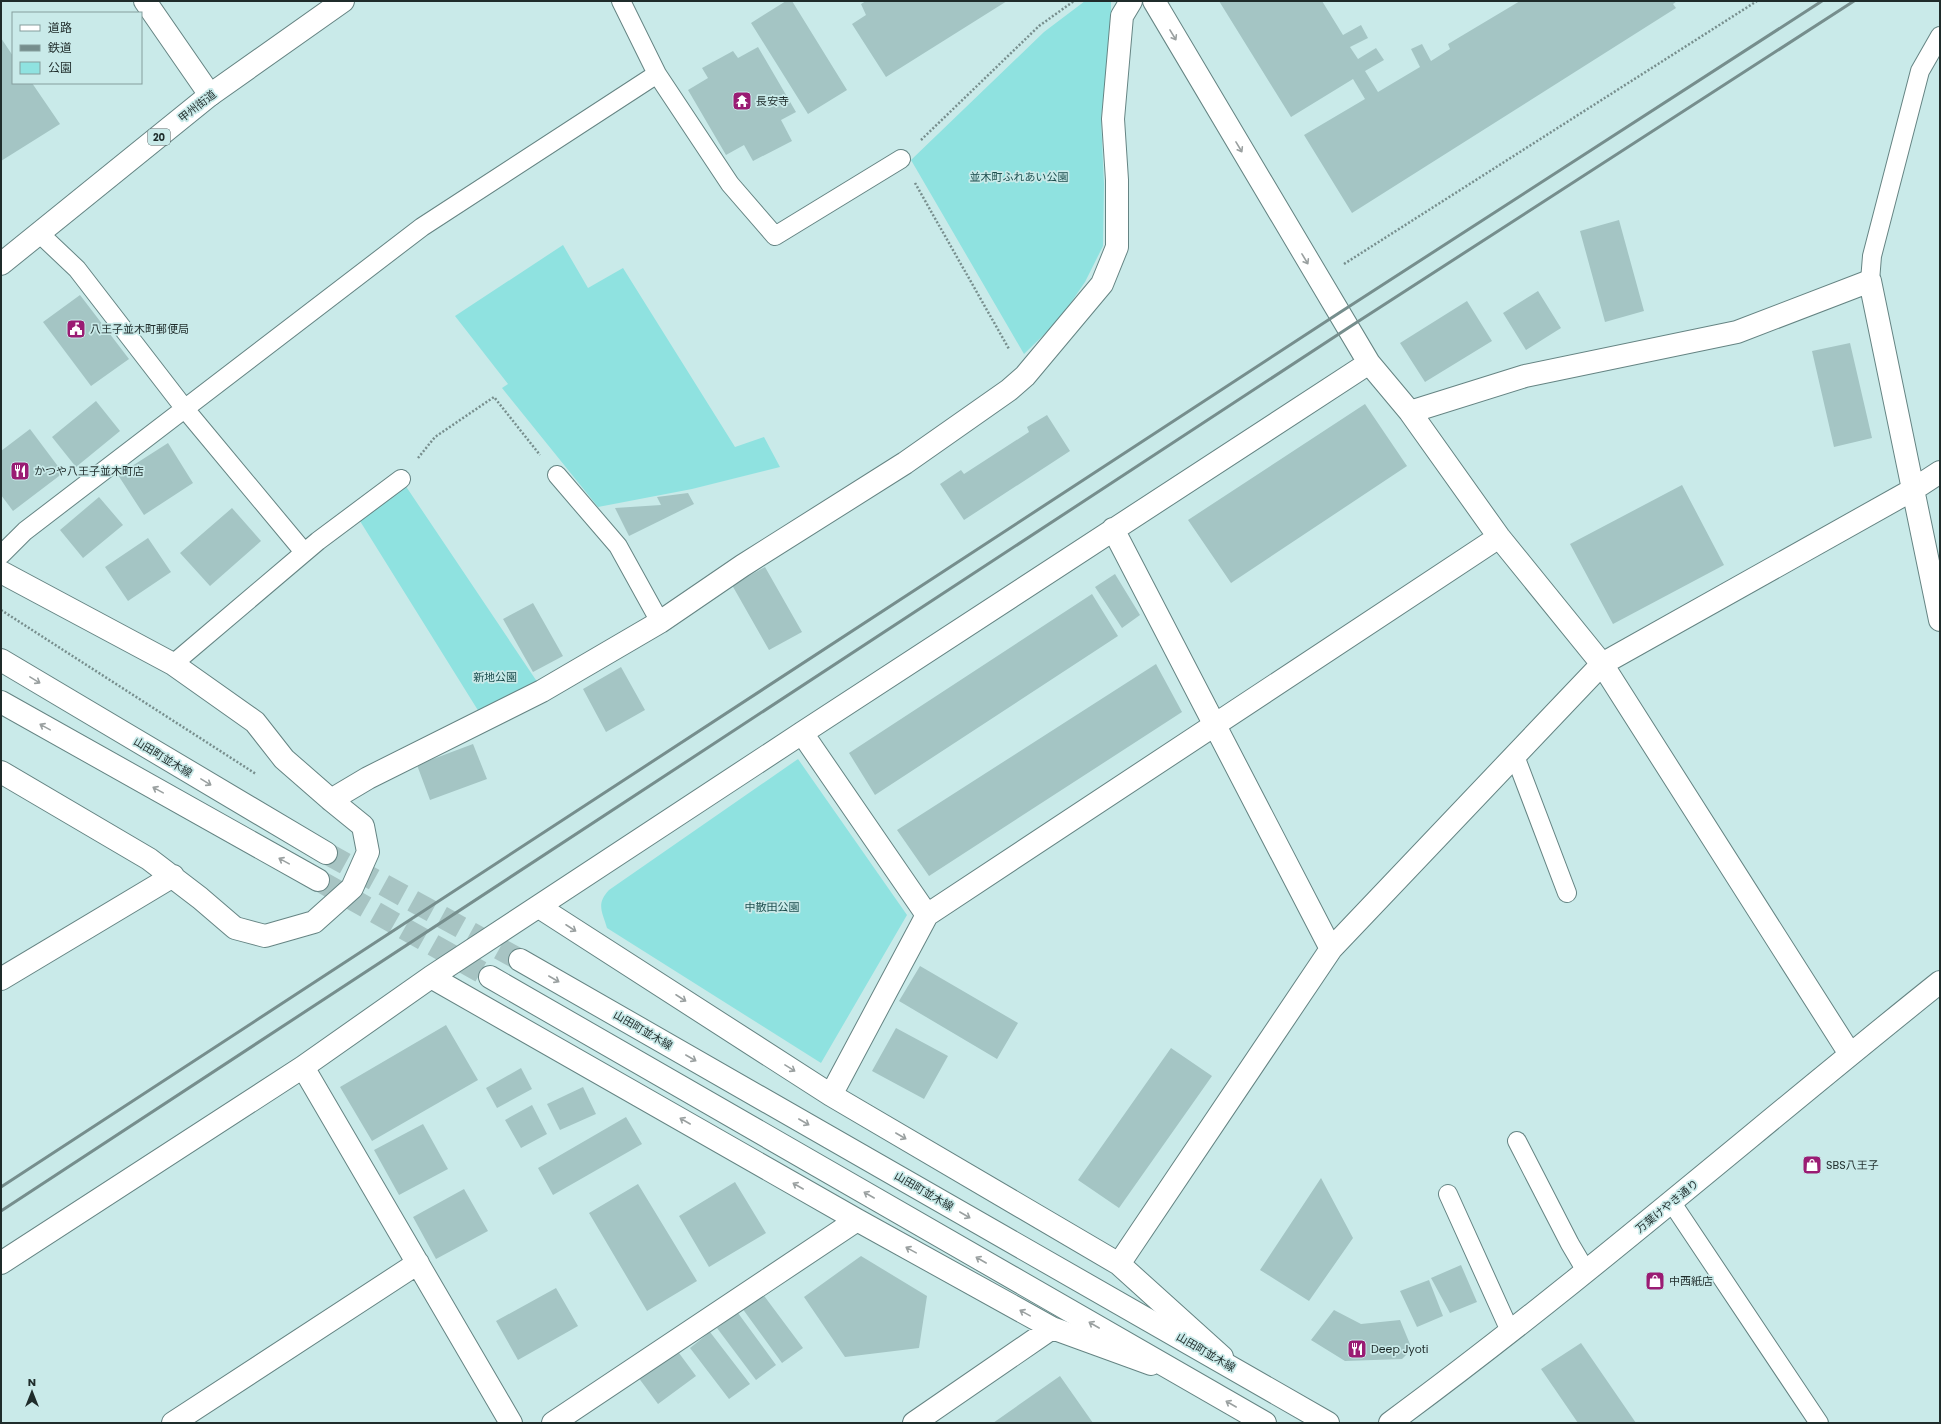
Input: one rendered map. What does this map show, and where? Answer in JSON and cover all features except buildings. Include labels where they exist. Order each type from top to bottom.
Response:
[{"type":"main road","points":[[144,1],[210,96]]},
{"type":"main road","name":"甲州街道","points":[[1,264],[210,96],[343,1]]},
{"type":"main road","points":[[331,800],[368,778],[542,691],[660,622],[742,566],[905,463],[1009,390],[1025,376],[1102,284],[1117,248],[1117,180],[1114,119],[1122,16],[1130,1]]},
{"type":"main road","points":[[1154,1],[1318,281],[1369,363],[1410,412],[1499,537],[1602,664],[1850,1054]]},
{"type":"main road","points":[[1410,412],[1525,376],[1737,332],[1870,281],[1940,620]]},
{"type":"main road","points":[[1,1263],[303,1067],[431,977],[1112,529],[1369,363]]},
{"type":"main road","points":[[1119,1264],[1331,949],[1602,664],[1914,489],[1940,472]]},
{"type":"main road","points":[[1112,529],[1331,949]]},
{"type":"main road","points":[[831,1095],[927,915],[1499,537]]},
{"type":"main road","points":[[1,572],[173,664],[255,722],[284,759],[362,826],[368,852],[352,888],[314,922],[265,936],[235,928],[173,876],[149,859],[1,772]]},
{"type":"main road","name":"山田町並木線","points":[[1,660],[326,853]]},
{"type":"main road","points":[[1,702],[318,880]]},
{"type":"main road","points":[[802,733],[927,915]]},
{"type":"main road","points":[[1,979],[173,876]]},
{"type":"main road","points":[[538,907],[831,1095],[1119,1264],[1235,1369]]},
{"type":"main road","name":"山田町並木線","points":[[520,960],[1328,1423]]},
{"type":"main road","points":[[431,977],[857,1220],[1052,1328],[1178,1374]]},
{"type":"main road","points":[[490,977],[1265,1423]]},
{"type":"main road","name":"万葉けやき通り","points":[[1390,1423],[1510,1331],[1672,1203],[1850,1054],[1940,982]]},
{"type":"main road","points":[[303,1067],[511,1423]]},
{"type":"main road","points":[[553,1423],[857,1220]]},
{"type":"main road","points":[[173,1423],[418,1263]]},
{"type":"main road","points":[[914,1423],[1052,1328]]},
{"type":"lane","points":[[621,1],[658,74],[730,184],[775,236],[901,159]]},
{"type":"lane","points":[[1870,281],[1872,256],[1920,71],[1935,61],[1940,36]]},
{"type":"lane","points":[[1,555],[25,531],[422,227],[658,74]]},
{"type":"lane","points":[[40,233],[77,269],[185,409],[304,552]]},
{"type":"lane","points":[[557,475],[618,546],[660,622]]},
{"type":"lane","points":[[173,664],[304,552],[401,479]]},
{"type":"lane","points":[[1515,756],[1567,893]]},
{"type":"lane","points":[[1517,1141],[1570,1244],[1586,1271]]},
{"type":"lane","points":[[1448,1194],[1510,1331]]},
{"type":"lane","points":[[1672,1203],[1819,1423]]},
{"type":"path","points":[[1025,376],[901,159],[1040,26],[1074,1]]},
{"type":"path","points":[[1318,281],[1757,1]]},
{"type":"path","points":[[401,479],[435,437],[494,397],[557,475]]},
{"type":"path","points":[[1,610],[260,776]]},
{"type":"green space","name":"並木町ふれあい公園","points":[[1085,1],[1111,1],[1111,27],[1101,119],[1104,184],[1103,246],[1085,282],[1059,320],[1024,354],[911,160],[1044,32]]},
{"type":"green space","points":[[563,245],[588,288],[623,268],[735,447],[764,437],[780,467],[692,489],[598,507],[502,388],[508,384],[455,316]]},
{"type":"green space","name":"新地公園","points":[[401,479],[544,692],[484,720],[355,513]]},
{"type":"green space","name":"中散田公園","points":[[798,759],[907,915],[821,1063],[607,928],[601,908],[602,899],[609,890]]},
{"type":"tunnel","points":[[326,853],[520,960]]},
{"type":"tunnel","points":[[318,880],[490,977]]},
{"type":"railway","points":[[1,1187],[1339,313],[1822,1]]},
{"type":"railway","points":[[1,1211],[1348,328],[1854,1]]},
{"type":"place","name":"長安寺","points":[[742,101]]},
{"type":"place","name":"八王子並木町郵便局","points":[[76,329]]},
{"type":"place","name":"かつや八王子並木町店","points":[[20,471]]},
{"type":"place","name":"SBS八王子","points":[[1812,1165]]},
{"type":"place","name":"中西紙店","points":[[1655,1281]]},
{"type":"place","name":"Deep Jyoti","points":[[1357,1349]]}]
